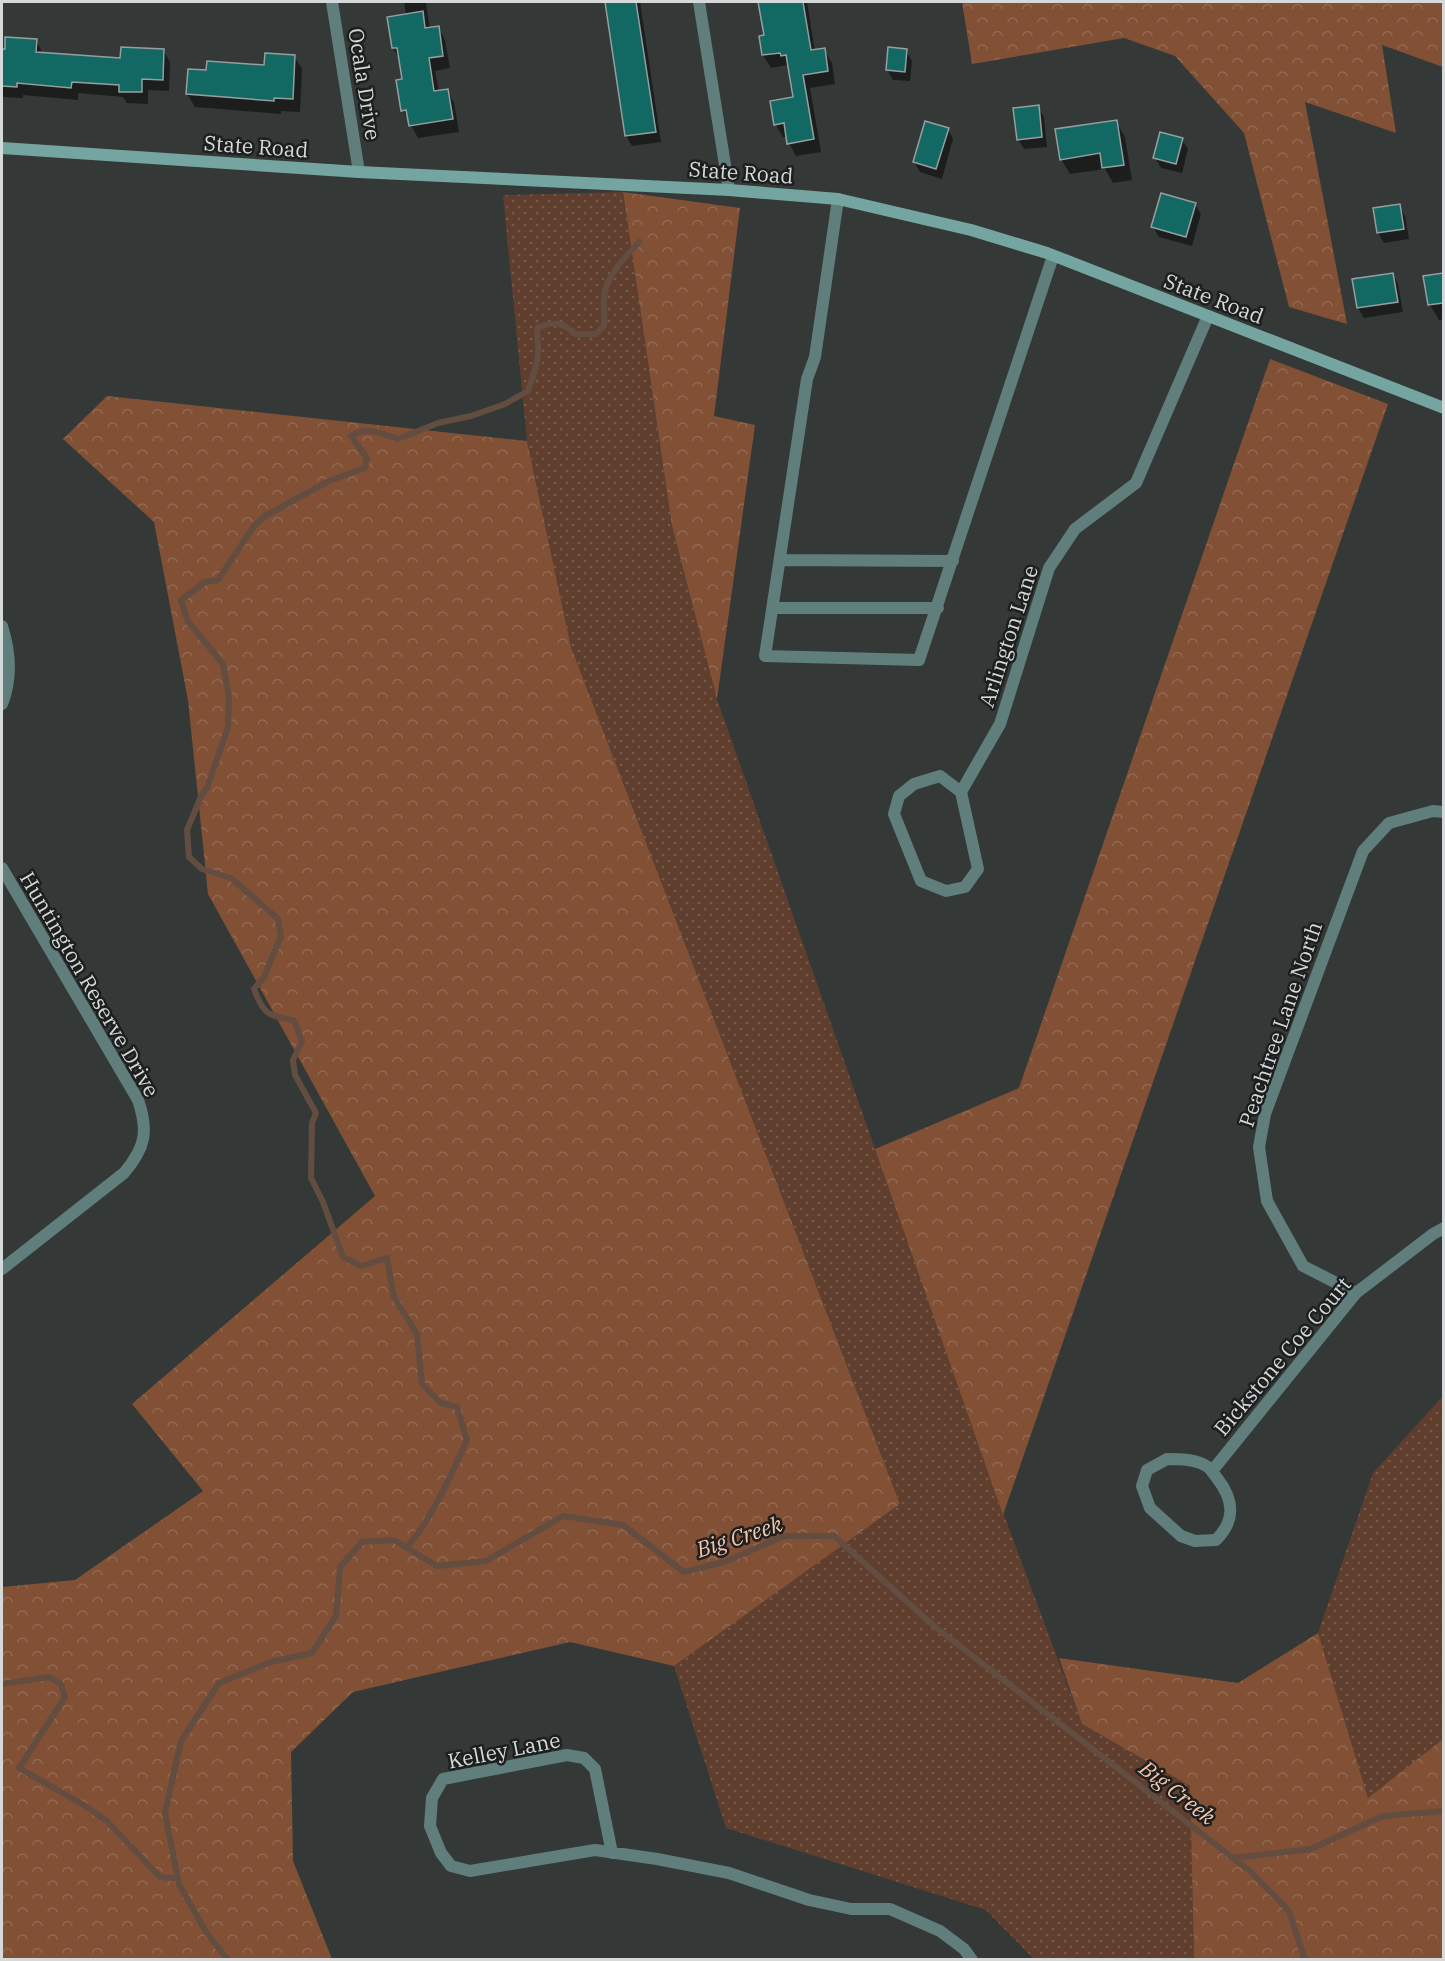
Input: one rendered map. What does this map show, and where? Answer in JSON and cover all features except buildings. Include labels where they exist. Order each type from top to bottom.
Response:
[{"type":"main road","name":"State Road","points":[[2,148],[360,172],[729,190],[838,199],[971,230],[1053,256],[1443,408]]},
{"type":"street","name":"Ocala Drive","points":[[332,2],[360,172]]},
{"type":"street","points":[[699,2],[729,190]]},
{"type":"street","points":[[838,199],[815,357],[807,379],[765,656],[919,660],[1053,256]]},
{"type":"street","name":"Arlington Lane","points":[[960,792],[1000,724],[1049,568],[1075,529],[1136,483],[1208,316]]},
{"type":"street","points":[[780,560],[953,561]]},
{"type":"street","points":[[773,608],[938,608]]},
{"type":"street","points":[[2,626],[9,661],[8,679],[2,704]]},
{"type":"street","points":[[940,776],[960,792],[978,869],[965,887],[946,891],[921,881],[894,814],[899,796],[914,784],[940,776]]},
{"type":"street","name":"Peachtree Lane North","points":[[1356,1293],[1303,1266],[1267,1201],[1258,1148],[1265,1114],[1363,851],[1389,823],[1438,811]]},
{"type":"street","name":"Huntington Reserve Drive","points":[[2,868],[138,1100],[144,1116],[144,1137],[138,1156],[124,1173],[2,1269]]},
{"type":"street","name":"Bickstone Coe Court","points":[[1212,1472],[1356,1293],[1443,1228]]},
{"type":"street","points":[[1167,1459],[1186,1460],[1208,1467],[1212,1472],[1227,1490],[1230,1512],[1226,1530],[1216,1540],[1195,1541],[1181,1536],[1150,1508],[1142,1486],[1147,1470],[1167,1459]]},
{"type":"street","name":"Kelley Lane","points":[[612,1853],[595,1769],[584,1758],[567,1755],[443,1779],[432,1798],[430,1826],[441,1853],[451,1866],[470,1871],[595,1850],[612,1853],[729,1872],[809,1900],[851,1909],[890,1909],[940,1931],[964,1949],[972,1959]]},
{"type":"shaded area","points":[[623,192],[672,526],[717,699],[998,1499],[1082,1724],[1190,1786],[1194,1959],[1034,1959],[986,1910],[726,1828],[674,1666],[900,1504],[571,647],[527,441],[503,195]]},
{"type":"shaded area","points":[[1443,1396],[1443,1739],[1368,1799],[1318,1633],[1373,1473]]},
{"type":"green space","points":[[962,2],[1443,2],[1443,67],[1382,45],[1396,133],[1305,102],[1347,324],[1289,307],[1244,133],[1175,56],[1124,38],[972,64]]},
{"type":"green space","points":[[623,192],[740,208],[714,416],[755,425],[717,699],[672,526]]},
{"type":"green space","points":[[1270,359],[1388,404],[1003,1515],[875,1149],[1019,1088]]},
{"type":"green space","points":[[107,396],[527,441],[571,647],[900,1504],[674,1666],[570,1642],[353,1692],[291,1752],[293,1861],[332,1959],[2,1959],[2,1587],[75,1580],[203,1491],[132,1404],[375,1196],[208,894],[188,700],[154,522],[63,439]]},
{"type":"green space","points":[[1318,1633],[1368,1798],[1443,1739],[1443,1959],[1194,1959],[1190,1786],[1082,1724],[1059,1658],[1238,1683]]},
{"type":"waterway","points":[[406,1548],[432,1511],[467,1440],[457,1407],[441,1403],[422,1384],[417,1334],[394,1297],[387,1258],[361,1266],[343,1257],[323,1202],[311,1178],[312,1123],[316,1113],[295,1075],[293,1060],[302,1041],[294,1020],[272,1015],[264,1009],[254,989],[264,977],[281,936],[278,919],[231,878],[202,869],[189,857],[187,830],[202,794],[207,788],[228,727],[229,697],[223,664],[187,620],[181,600],[205,582],[218,580],[254,526],[265,516],[329,481],[365,468],[367,458],[351,436],[368,431],[398,439],[438,423],[471,416],[505,404],[528,391],[537,362],[538,327],[558,324],[575,334],[596,334],[604,326],[604,297],[608,282],[617,267],[639,242]]},
{"type":"waterway","name":"Big Creek","points":[[228,1960],[206,1932],[179,1884],[165,1813],[181,1741],[219,1683],[271,1662],[312,1653],[336,1616],[340,1567],[362,1542],[394,1540],[437,1566],[486,1561],[563,1516],[623,1525],[684,1572],[727,1561],[784,1536],[834,1536],[934,1626],[1251,1872],[1289,1911],[1305,1960]]},
{"type":"waterway","points":[[2,1684],[49,1677],[61,1684],[65,1697],[19,1768],[84,1805],[107,1821],[160,1877],[178,1879]]},
{"type":"waterway","points":[[1234,1858],[1311,1849],[1383,1816],[1444,1811]]}]
